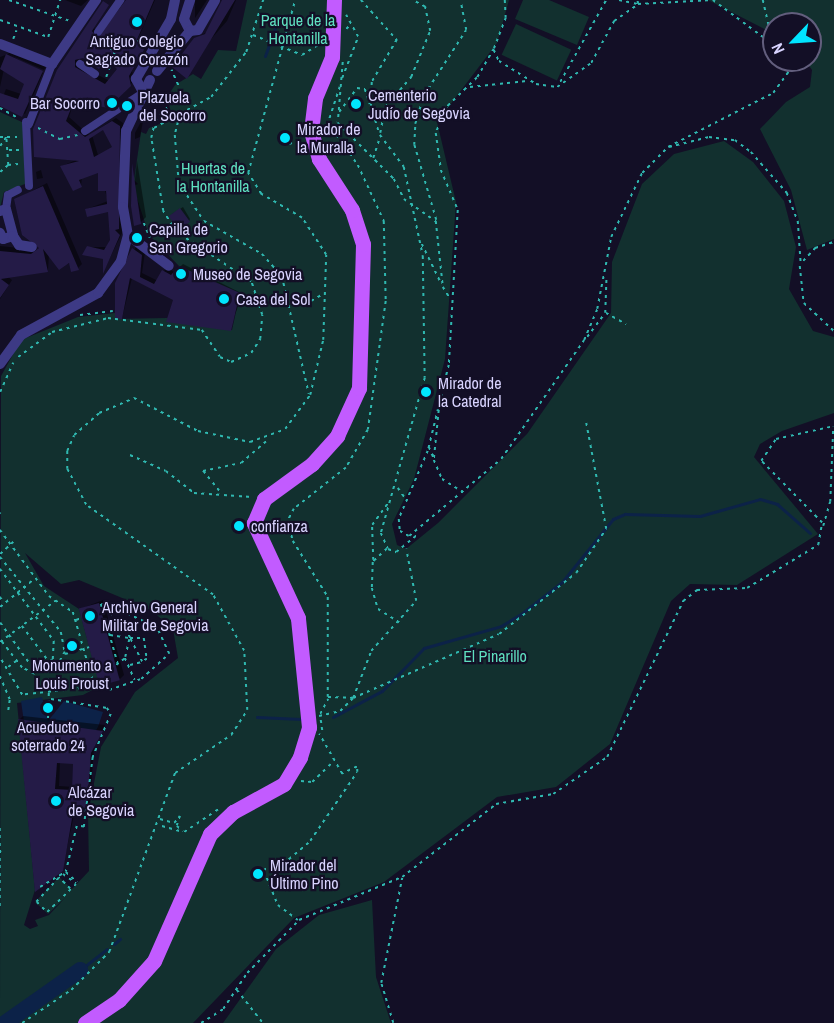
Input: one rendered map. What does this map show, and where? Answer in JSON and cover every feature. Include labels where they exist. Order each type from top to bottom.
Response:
[{"type":"main road","points":[[85,1023],[119,1000],[154,961],[210,834],[232,812],[288,779],[314,721],[298,618],[254,523],[261,502],[312,464],[337,436],[361,375],[363,244],[352,210],[319,159],[311,131],[315,98],[332,57],[340,4]]},
{"type":"street","points":[[29,186],[28,123],[52,63],[63,52],[96,0]]},
{"type":"street","points":[[98,32],[120,0]]},
{"type":"street","points":[[140,93],[136,79],[159,42],[176,0]]},
{"type":"street","points":[[190,0],[184,19],[190,31]]},
{"type":"street","points":[[161,67],[190,31],[200,28],[215,0]]},
{"type":"street","points":[[0,44],[52,63]]},
{"type":"street","points":[[80,64],[95,74]]},
{"type":"street","points":[[0,364],[21,335],[98,293],[117,267],[128,235],[123,189],[126,131],[140,93],[150,80]]},
{"type":"street","points":[[85,131],[140,93]]},
{"type":"street","points":[[18,190],[7,197],[3,210],[13,236],[32,247]]},
{"type":"street","points":[[0,233],[3,239],[13,236]]},
{"type":"street","points":[[128,235],[169,266]]},
{"type":"path","points":[[9,0],[55,16],[81,22]]},
{"type":"path","points":[[0,20],[48,37],[60,0]]},
{"type":"path","points":[[153,128],[180,116],[211,97],[254,36],[263,0]]},
{"type":"path","points":[[221,493],[202,471],[241,463],[293,421],[310,395],[322,340],[326,255],[319,237],[302,218],[261,194],[248,173],[295,0]]},
{"type":"path","points":[[361,0],[397,40],[372,82],[371,106]]},
{"type":"path","points":[[372,159],[380,135],[385,107],[411,76],[430,31],[425,7],[412,0]]},
{"type":"path","points":[[443,286],[436,221],[414,145],[415,124],[424,94],[466,30],[460,0]]},
{"type":"path","points":[[416,535],[400,531],[408,502],[429,447],[449,365],[450,299],[458,210],[441,170],[436,133],[447,107],[469,87],[494,50],[506,18],[505,0]]},
{"type":"path","points":[[557,87],[606,0]]},
{"type":"path","points":[[619,0],[638,4],[712,0],[762,36]]},
{"type":"path","points":[[637,0],[638,4]]},
{"type":"path","points":[[314,721],[328,697],[328,597],[290,536],[288,521],[294,509],[346,468],[368,430],[386,301],[384,221],[358,165],[328,123],[340,87],[356,51],[358,37],[340,4]]},
{"type":"path","points":[[469,87],[530,81],[557,87],[591,63],[614,21],[638,4]]},
{"type":"path","points":[[342,33],[350,26]]},
{"type":"path","points":[[254,36],[281,49],[302,55],[318,45],[323,30]]},
{"type":"path","points":[[98,32],[115,46]]},
{"type":"path","points":[[104,45],[108,41]]},
{"type":"path","points":[[110,50],[122,41],[159,42]]},
{"type":"path","points":[[106,77],[115,46]]},
{"type":"path","points":[[494,50],[499,61],[530,81]]},
{"type":"path","points":[[0,392],[16,359],[41,338],[75,325],[108,318],[202,330],[220,357],[231,362],[251,353],[260,339],[262,315],[251,282],[169,223],[152,164],[153,128],[181,92],[180,81],[161,67]]},
{"type":"path","points":[[584,340],[606,272],[612,237],[627,199],[642,173],[668,147],[773,93],[788,72]]},
{"type":"path","points":[[340,87],[339,123],[415,207],[436,221]]},
{"type":"path","points":[[338,113],[357,88],[365,89],[380,135],[404,167],[421,238],[425,378],[397,486],[381,533],[388,549]]},
{"type":"path","points":[[0,108],[60,139],[85,131]]},
{"type":"path","points":[[180,116],[175,135],[179,183],[204,221],[262,254],[282,276],[310,395]]},
{"type":"path","points":[[0,136],[20,137]]},
{"type":"path","points":[[668,147],[709,136],[735,140],[751,152],[787,193],[798,221],[804,303],[834,331]]},
{"type":"path","points":[[0,146],[6,137]]},
{"type":"path","points":[[0,172],[8,165],[6,137]]},
{"type":"path","points":[[282,139],[289,144],[304,139]]},
{"type":"path","points":[[7,150],[20,150]]},
{"type":"path","points":[[421,238],[450,299]]},
{"type":"path","points":[[801,265],[815,248],[834,242]]},
{"type":"path","points":[[353,698],[371,651],[400,623],[416,601],[406,549],[416,535],[501,459],[605,313],[606,272]]},
{"type":"path","points":[[311,302],[326,293]]},
{"type":"path","points":[[605,313],[626,324]]},
{"type":"path","points":[[22,1023],[71,990],[109,952],[168,789],[185,761],[217,745],[242,721],[250,684],[243,651],[213,595],[86,505],[67,469],[67,451],[74,435],[99,413],[134,398],[198,431],[250,442],[269,439]]},
{"type":"path","points":[[435,460],[438,409]]},
{"type":"path","points":[[314,721],[340,711],[353,698],[499,634],[580,568],[606,529],[586,423]]},
{"type":"path","points":[[201,1023],[223,1009],[299,920],[402,877],[496,804],[573,786],[617,743],[625,712],[683,601],[697,590],[747,588],[798,561],[818,545],[830,502],[834,426],[777,440],[761,461],[823,526]]},
{"type":"path","points":[[429,447],[442,478],[464,493]]},
{"type":"path","points":[[130,455],[166,471],[194,493],[221,493],[235,498],[259,496]]},
{"type":"path","points":[[397,486],[408,502]]},
{"type":"path","points":[[391,499],[372,525],[373,562],[378,609],[400,623]]},
{"type":"path","points":[[0,530],[13,542],[34,579],[75,620],[91,672],[92,684]]},
{"type":"path","points":[[13,542],[0,555],[27,585],[63,637],[64,655]]},
{"type":"path","points":[[373,562],[388,549],[406,549]]},
{"type":"path","points":[[0,569],[56,644],[50,663],[51,699],[48,727]]},
{"type":"path","points":[[0,607],[34,579]]},
{"type":"path","points":[[0,597],[4,603]]},
{"type":"path","points":[[56,600],[0,641],[16,661],[29,672],[50,671],[64,655],[89,647]]},
{"type":"path","points":[[130,638],[125,658],[117,664],[101,604],[130,638],[142,662]]},
{"type":"path","points":[[0,658],[22,695],[92,684],[109,690],[135,681],[167,659],[167,642],[157,628],[106,604]]},
{"type":"path","points":[[75,620],[81,618]]},
{"type":"path","points":[[0,623],[28,662],[50,663]]},
{"type":"path","points":[[22,626],[50,663]]},
{"type":"path","points":[[110,635],[144,638],[147,659],[129,665]]},
{"type":"path","points":[[125,658],[135,681]]},
{"type":"path","points":[[7,668],[16,661]]},
{"type":"path","points":[[91,672],[96,671]]},
{"type":"path","points":[[0,676],[10,700],[8,714]]},
{"type":"path","points":[[328,697],[353,698]]},
{"type":"path","points":[[51,699],[107,708],[111,714],[93,757],[84,827],[77,826],[66,872],[76,883]]},
{"type":"path","points":[[299,920],[278,905],[267,878],[256,872],[283,864],[310,841],[357,772],[357,767],[345,776],[333,762],[314,721]]},
{"type":"path","points":[[314,721],[325,727],[322,736]]},
{"type":"path","points":[[288,779],[312,782],[333,762]]},
{"type":"path","points":[[184,832],[224,804]]},
{"type":"path","points":[[158,819],[174,823],[180,816],[177,826],[184,832]]},
{"type":"path","points":[[162,826],[184,832]]},
{"type":"path","points":[[0,828],[3,857],[0,907]]},
{"type":"path","points":[[0,850],[3,857]]},
{"type":"path","points":[[40,887],[63,873],[76,883]]},
{"type":"path","points":[[393,1023],[381,983],[402,877]]},
{"type":"path","points":[[70,889],[59,878],[37,902],[47,912],[70,889],[76,883]]},
{"type":"path","points":[[237,990],[263,1023]]},
{"type":"green space","points":[[247,0],[509,0],[497,43],[437,122],[456,202],[445,359],[414,479],[392,524],[397,545],[406,549],[438,523],[527,434],[611,313],[612,262],[642,184],[674,154],[724,141],[753,162],[784,201],[796,247],[789,289],[813,331],[834,337],[834,413],[782,431],[760,444],[754,457],[818,534],[737,585],[690,584],[671,601],[610,744],[556,787],[497,797],[384,882],[294,918],[193,1023],[0,1023],[1,376],[21,340],[78,317],[115,313],[115,319],[167,318],[232,330],[240,294],[179,266],[152,238],[156,236],[148,232],[133,186],[138,184],[134,180],[141,132],[146,134],[149,128],[182,116],[172,116],[167,97],[175,85],[193,74],[201,79],[218,50],[236,51]],"holes":[[[25,553],[61,584],[79,580],[151,610],[173,629],[178,658],[135,692],[101,747],[88,814],[89,871],[72,889],[59,877],[35,902],[48,914],[65,898],[49,915],[35,920],[38,926],[30,929],[24,925],[35,890],[17,703],[83,695],[100,686],[79,609],[44,586]]]},
{"type":"green space","points":[[523,0],[549,0],[589,17],[577,45],[515,19]]},
{"type":"green space","points":[[708,0],[834,0],[834,239],[807,250],[791,190],[760,129],[786,102],[810,87],[812,72],[822,72],[822,12],[762,12],[762,28]]},
{"type":"green space","points":[[516,24],[571,50],[557,81],[502,55]]},
{"type":"green space","points":[[0,112],[24,123],[25,184],[4,192],[0,208]]},
{"type":"green space","points":[[372,900],[376,977],[391,1023],[223,1023],[276,949],[319,915]]},
{"type":"water","points":[[42,697],[48,721],[64,701],[103,712],[98,727],[95,732],[24,722],[21,701]]},
{"type":"building","points":[[126,0],[154,0],[136,42],[148,43],[129,76],[131,86],[108,108],[74,101],[66,121],[85,137],[112,121],[120,126],[119,229],[115,230],[120,235],[103,274],[103,259],[82,255],[87,246],[104,250],[110,240],[108,212],[87,217],[85,209],[107,204],[106,191],[98,191],[98,173],[79,180],[82,187],[73,191],[60,166],[79,161],[34,157],[33,129],[57,70],[103,1],[109,5],[92,31],[97,38]],"holes":[[[83,58],[99,69],[106,59],[117,69],[105,84],[75,67],[75,60]],[[103,130],[112,147],[94,157],[89,139]]]},
{"type":"building","points":[[222,0],[235,0],[187,79],[172,67],[194,38],[205,34]]},
{"type":"building","points":[[6,54],[43,71],[22,117],[0,106],[0,93],[18,99],[24,84],[0,69]]},
{"type":"building","points":[[132,163],[141,224],[134,226],[131,206]]},
{"type":"building","points":[[43,186],[79,270],[71,272],[69,263],[59,270],[43,249],[48,272],[1,279],[9,285],[0,298],[0,251],[31,254],[39,248],[22,235],[14,199]]},
{"type":"building","points":[[180,208],[190,222],[179,230],[169,216]]},
{"type":"building","points":[[132,248],[142,255],[140,277],[154,284],[162,270],[171,275],[179,266],[240,293],[231,331],[166,322],[173,300],[130,278],[122,319],[115,319],[115,283]]},
{"type":"building","points":[[99,603],[120,680],[99,686],[79,608]]},
{"type":"building","name":"Alcázar de Segovia","points":[[18,719],[103,731],[91,753],[87,808],[74,807],[63,871],[35,892]],"holes":[[[57,763],[73,764],[72,790],[55,789]]]},
{"type":"waterway","points":[[265,56],[275,29]]},
{"type":"waterway","points":[[333,717],[382,691],[424,648],[501,626],[521,614],[562,582],[613,519],[625,514],[700,516],[760,499],[777,504],[810,533]]},
{"type":"waterway","points":[[257,717],[301,719]]},
{"type":"waterway","points":[[114,944],[120,939]]},
{"type":"waterway","points":[[80,970],[107,949]]},
{"type":"waterway","points":[[5,1023],[80,970]]},
{"type":"place","name":"Antiguo Colegio Sagrado Corazón","points":[[137,22]]},
{"type":"place","name":"Bar Socorro","points":[[112,103]]},
{"type":"place","name":"Cementerio Judío de Segovia","points":[[356,104]]},
{"type":"place","name":"Plazuela del Socorro","points":[[127,106]]},
{"type":"place","name":"Mirador de la Muralla","points":[[285,138]]},
{"type":"place","name":"Capilla de San Gregorio","points":[[137,238]]},
{"type":"place","name":"Museo de Segovia","points":[[181,274]]},
{"type":"place","name":"Casa del Sol","points":[[224,299]]},
{"type":"place","name":"Mirador de la Catedral","points":[[426,392]]},
{"type":"place","name":"confianza","points":[[239,526]]},
{"type":"place","name":"Archivo General Militar de Segovia","points":[[90,616]]},
{"type":"place","name":"Monumento a Louis Proust","points":[[72,646]]},
{"type":"place","name":"Acueducto soterrado 24","points":[[48,708]]},
{"type":"place","name":"Alcázar de Segovia","points":[[56,801]]},
{"type":"place","name":"Mirador del Último Pino","points":[[258,874]]},
{"type":"park label","name":"Parque de la Hontanilla","points":[[298,29]]},
{"type":"park label","name":"Huertas de la Hontanilla","points":[[213,177]]},
{"type":"park label","name":"El Pinarillo","points":[[495,656]]}]
